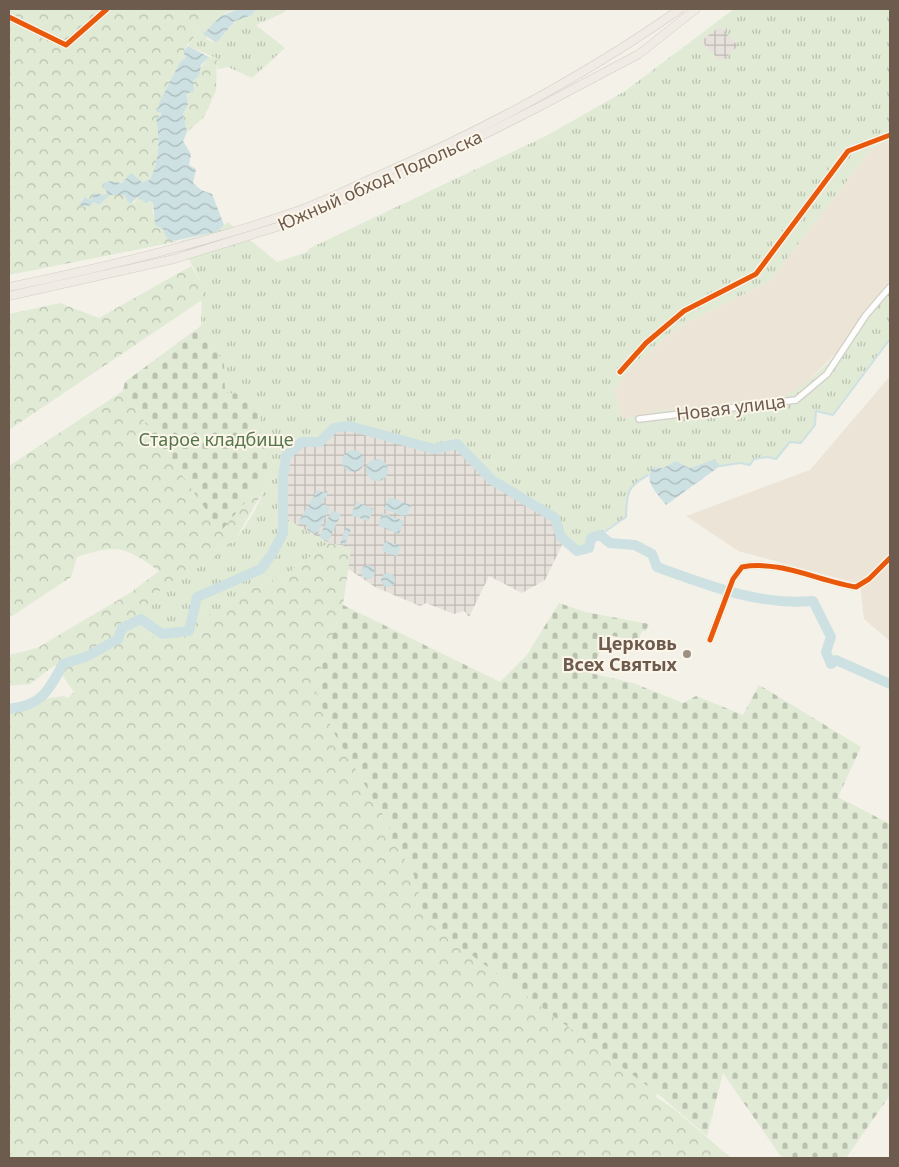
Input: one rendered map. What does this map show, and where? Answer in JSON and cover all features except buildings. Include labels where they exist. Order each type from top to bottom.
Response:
[{"type":"main road","name":"Южный обход Подольска","points":[[9,287],[175,250],[298,210],[423,156],[536,100],[631,44],[680,9]]},
{"type":"main road","name":"Южный обход Подольска","points":[[9,296],[174,260],[296,221],[426,164],[539,107],[638,54],[696,9]]},
{"type":"street","points":[[9,17],[66,45],[108,9]]},
{"type":"street","points":[[620,372],[646,344],[684,311],[756,274],[848,151],[890,135]]},
{"type":"street","name":"Новая улица","points":[[639,419],[796,400],[827,374],[866,315],[890,287]]},
{"type":"street","points":[[710,640],[733,579],[742,568],[755,565],[800,571],[856,587],[869,579],[890,558]]},
{"type":"shaded area","points":[[720,26],[739,46],[721,62],[701,41]]},
{"type":"shaded area","points":[[890,140],[890,281],[857,321],[861,324],[844,345],[801,388],[784,396],[660,411],[622,419],[615,390],[626,373],[678,327],[770,281],[872,148]]},
{"type":"shaded area","points":[[890,376],[890,641],[864,619],[860,584],[738,551],[686,516],[810,470]]},
{"type":"shaded area","points":[[349,426],[434,449],[457,444],[492,480],[555,518],[562,545],[545,580],[522,593],[489,576],[469,617],[464,611],[454,614],[426,603],[420,606],[375,587],[347,568],[351,550],[344,546],[328,543],[283,517],[283,478],[286,456],[302,442],[320,442],[334,428]]},
{"type":"green space","points":[[9,9],[223,9],[201,28],[183,51],[186,58],[180,62],[159,103],[160,117],[156,117],[158,149],[156,164],[150,180],[142,182],[136,178],[118,183],[105,195],[98,194],[91,200],[84,197],[81,200],[83,207],[91,205],[93,202],[99,205],[110,195],[124,195],[134,203],[138,197],[153,203],[152,210],[158,227],[164,230],[173,241],[180,241],[9,275]]},
{"type":"green space","points":[[223,9],[238,9],[225,13],[206,39],[213,42],[222,36],[236,21],[256,9],[287,9],[283,13],[256,25],[285,48],[252,78],[228,67],[218,69],[216,58],[188,46],[201,28]]},
{"type":"green space","points":[[734,9],[890,9],[890,140],[872,148],[770,281],[678,327],[626,373],[615,390],[622,419],[660,411],[784,396],[816,374],[835,355],[860,324],[857,321],[890,281],[890,339],[833,415],[816,411],[815,425],[801,443],[790,442],[776,459],[767,457],[755,459],[750,465],[740,463],[720,466],[715,459],[688,468],[676,461],[663,468],[651,468],[648,475],[635,483],[629,492],[626,517],[591,538],[589,548],[577,551],[561,537],[555,518],[492,480],[457,444],[434,449],[349,426],[334,428],[320,442],[302,442],[287,456],[283,478],[283,517],[328,543],[283,577],[252,588],[217,613],[192,618],[166,638],[158,640],[131,626],[163,587],[174,579],[210,561],[233,541],[255,510],[268,476],[224,393],[224,364],[201,326],[202,285],[180,241],[216,232],[228,222],[277,262],[307,252],[310,248],[546,136],[625,91]],"holes":[[[720,26],[738,46],[721,62],[701,41]]]},
{"type":"green space","points":[[209,57],[217,58],[216,90],[203,118],[187,132],[183,114],[188,104],[188,94],[194,87],[192,84]]},
{"type":"green space","points":[[191,266],[202,285],[202,300],[9,430],[9,314],[60,303],[99,318]]},
{"type":"green space","points":[[201,326],[224,364],[225,393],[238,394],[260,415],[268,475],[265,488],[235,540],[215,558],[167,584],[153,597],[131,626],[158,640],[166,638],[192,618],[217,613],[252,588],[283,577],[328,543],[344,546],[351,550],[343,605],[314,688],[657,1093],[656,1097],[674,1109],[731,1158],[9,1158],[9,704],[64,696],[68,698],[74,692],[55,665],[30,684],[9,686],[9,655],[37,648],[130,593],[159,571],[137,556],[120,550],[102,550],[77,557],[71,577],[9,618],[9,466],[123,391],[125,382]]},
{"type":"green space","name":"Старое кладбище","points":[[201,326],[224,364],[225,393],[238,394],[260,415],[268,475],[221,531],[123,391],[125,382]]},
{"type":"green space","points":[[559,603],[585,612],[649,624],[646,631],[642,631],[638,641],[608,635],[590,673],[633,683],[683,703],[696,696],[743,715],[759,685],[861,747],[838,797],[890,824],[890,1095],[846,1158],[782,1158],[723,1073],[707,1136],[657,1093],[426,921],[413,872],[391,838],[390,827],[333,731],[314,688],[343,605],[500,682],[527,655]]},
{"type":"water","points":[[238,9],[256,9],[252,15],[235,21],[218,41],[215,42],[203,34],[221,16]]},
{"type":"water","points":[[188,46],[209,57],[201,65],[199,76],[193,81],[194,91],[187,94],[188,104],[183,114],[187,132],[183,141],[191,154],[189,165],[196,169],[193,183],[201,190],[212,194],[224,225],[216,232],[173,241],[165,236],[164,230],[155,225],[153,203],[150,201],[146,203],[138,197],[130,204],[124,195],[110,195],[99,205],[93,202],[92,205],[82,207],[80,204],[84,197],[91,200],[94,193],[105,195],[107,192],[102,186],[108,181],[122,183],[131,173],[142,182],[150,180],[156,164],[158,149],[156,117],[160,117],[161,113],[157,112],[156,109],[159,107],[159,103],[180,62],[186,58],[183,51]]},
{"type":"water","points":[[353,450],[361,453],[364,461],[361,469],[353,472],[345,469],[342,461],[345,453]]},
{"type":"water","points":[[377,459],[385,462],[388,470],[385,478],[377,481],[369,478],[366,470],[369,462]]},
{"type":"water","points":[[715,459],[720,466],[666,505],[651,483],[651,468],[663,468],[676,461],[689,468]]},
{"type":"water","points":[[317,490],[327,491],[328,494],[322,502],[330,508],[317,535],[307,530],[308,526],[299,523],[299,521]]},
{"type":"water","points":[[389,497],[411,505],[406,517],[384,509]]},
{"type":"water","points":[[356,502],[374,509],[368,521],[351,515]]},
{"type":"water","points":[[332,510],[341,514],[328,542],[319,537]]},
{"type":"water","points":[[383,513],[404,521],[399,534],[379,526]]},
{"type":"water","points":[[346,527],[351,529],[345,545],[340,543]]},
{"type":"water","points":[[385,541],[401,546],[397,556],[384,552],[382,549]]},
{"type":"water","points":[[365,565],[371,565],[375,572],[371,579],[365,579],[361,575],[361,569]]},
{"type":"water","points":[[388,573],[393,575],[395,580],[393,585],[388,587],[383,585],[381,580],[383,575]]},
{"type":"waterway","points":[[720,466],[740,463],[750,465],[754,459],[767,457],[776,459],[790,442],[801,443],[815,425],[816,411],[833,415],[890,339]]},
{"type":"waterway","points":[[9,709],[30,704],[37,700],[48,689],[63,664],[88,656],[118,639],[122,628],[141,619],[162,634],[189,631],[197,597],[261,569],[272,554],[283,533],[283,478],[286,456],[302,442],[320,442],[334,428],[349,426],[434,449],[457,444],[492,480],[555,518],[561,537],[577,551],[589,548],[591,538],[600,535],[610,543],[635,545],[652,554],[657,567],[714,587],[734,593],[773,600],[813,601],[831,637],[826,652],[831,664],[836,660],[890,684]]},
{"type":"waterway","points":[[600,535],[626,517],[629,492],[635,483],[648,475]]},
{"type":"cycle path","points":[[9,17],[66,45],[107,9]]},
{"type":"cycle path","points":[[620,372],[646,343],[684,311],[756,274],[848,151],[890,135]]},
{"type":"cycle path","points":[[710,640],[733,579],[742,567],[771,566],[856,587],[869,579],[890,558]]},
{"type":"place","name":"Церковь Всех Святых","points":[[687,654]]}]
